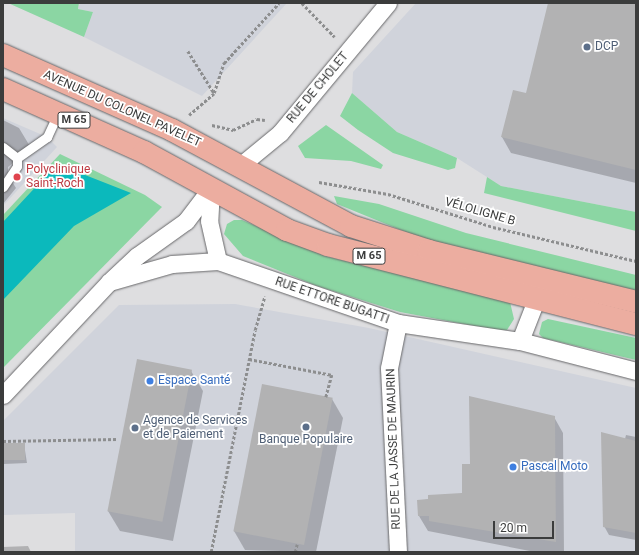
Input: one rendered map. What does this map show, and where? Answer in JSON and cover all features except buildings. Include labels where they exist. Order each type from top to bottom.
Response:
[{"type":"main road","name":"AVENUE DU COLONEL PAVELET","points":[[3,55],[172,130],[241,165],[287,194],[351,226],[504,270],[636,302]]},
{"type":"main road","name":"AVENUE DU COLONEL PAVELET","points":[[3,89],[144,152],[287,230],[328,245],[536,300],[636,324]]},
{"type":"main road","points":[[211,188],[241,165]]},
{"type":"main road","name":"AVENUE DU COLONEL PAVELET","points":[[504,270],[536,300]]},
{"type":"street","name":"RUE DE CHOLET","points":[[241,165],[280,133],[388,3]]},
{"type":"street","points":[[110,282],[172,264],[218,261],[209,221],[211,188]]},
{"type":"street","points":[[3,395],[110,282],[137,256],[186,221],[211,188]]},
{"type":"street","name":"RUE ETTORE BUGATTI","points":[[218,261],[398,323],[520,341],[636,371]]},
{"type":"street","points":[[520,341],[536,300]]},
{"type":"street","name":"RUE DE LA JASSE DE MAURIN","points":[[398,323],[389,368],[398,552]]},
{"type":"lane","points":[[17,158],[47,137],[58,113]]},
{"type":"lane","points":[[3,147],[17,158]]},
{"type":"lane","points":[[3,187],[17,166],[17,158]]},
{"type":"path","points":[[189,115],[214,93],[224,63],[279,3]]},
{"type":"path","points":[[302,3],[349,51]]},
{"type":"path","points":[[188,51],[214,93]]},
{"type":"path","name":"VÉLOLIGNE B","points":[[319,182],[388,194],[493,227],[636,261]]},
{"type":"path","points":[[211,552],[260,309],[272,280]]},
{"type":"path","points":[[249,359],[332,375],[326,397]]},
{"type":"path","points":[[3,441],[118,439]]},
{"type":"path","points":[[295,552],[297,544]]},
{"type":"shaded area","points":[[80,3],[287,3],[202,96],[84,37],[93,12],[78,9]]},
{"type":"shaded area","points":[[416,3],[636,3],[636,212],[501,186],[457,158],[397,132],[352,93],[353,72]]},
{"type":"shaded area","name":"Polyclinique Saint-Roch","points":[[3,118],[47,137],[57,147],[3,206]]},
{"type":"shaded area","points":[[235,304],[369,328],[636,388],[636,552],[75,552],[75,513],[3,515],[3,421],[119,305]]},
{"type":"green space","points":[[8,3],[79,3],[78,9],[93,12],[84,37]]},
{"type":"green space","points":[[352,93],[397,132],[457,158],[455,168],[448,170],[393,153],[358,130],[340,116]]},
{"type":"green space","points":[[326,125],[383,165],[381,169],[351,161],[305,158],[298,146]]},
{"type":"green space","points":[[60,154],[145,195],[162,207],[3,368],[3,215]]},
{"type":"green space","points":[[487,177],[501,186],[636,212],[636,231],[484,193]]},
{"type":"green space","points":[[334,196],[379,204],[466,233],[636,275],[636,293],[418,237],[337,204]]},
{"type":"green space","points":[[234,220],[242,220],[325,256],[510,302],[514,319],[507,330],[496,330],[400,312],[317,286],[243,256],[224,234],[227,224]]},
{"type":"green space","points":[[548,319],[636,338],[636,360],[543,338],[539,334],[542,322]]},
{"type":"water","points":[[57,164],[131,193],[74,226],[3,300],[3,222]]},
{"type":"place","name":"DCP","points":[[587,47]]},
{"type":"place","name":"Polyclinique Saint-Roch","points":[[17,177]]},
{"type":"place","name":"Espace Santé","points":[[150,381]]},
{"type":"place","name":"Banque Populaire","points":[[306,427]]},
{"type":"place","name":"Agence de Services et de Paiement","points":[[135,428]]},
{"type":"place","name":"Pascal Moto","points":[[513,467]]}]
